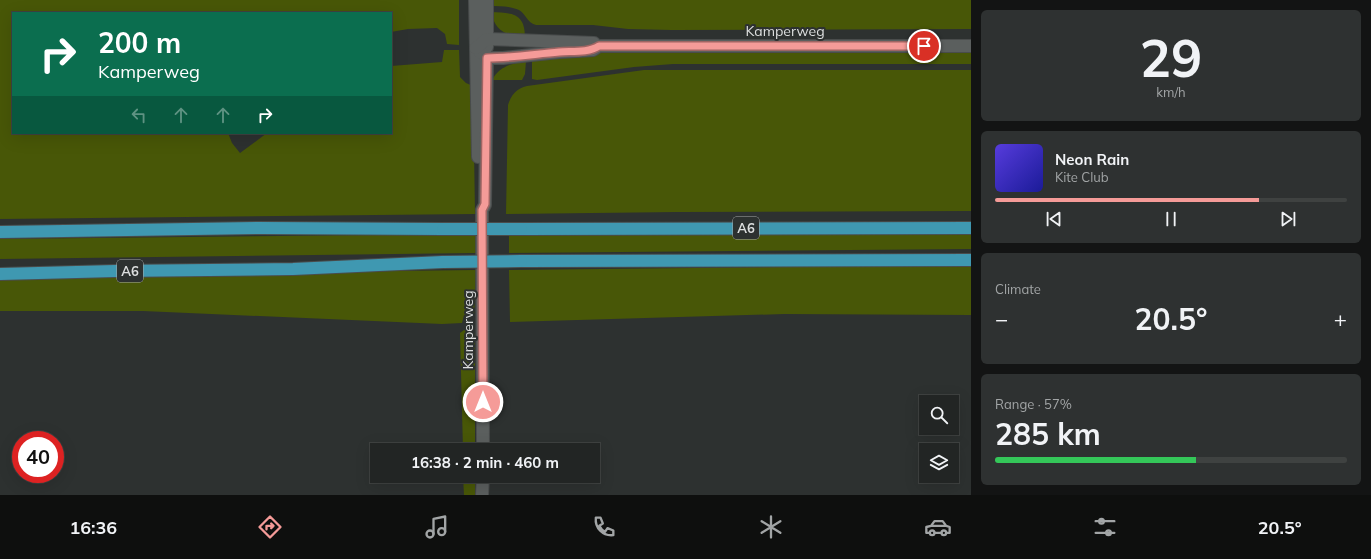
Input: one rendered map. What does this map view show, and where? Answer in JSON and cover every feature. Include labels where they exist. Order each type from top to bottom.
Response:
[{"type":"highway","name":"A6","points":[[0,232],[254,228],[971,228]]},
{"type":"highway","name":"A6","points":[[0,274],[293,269],[443,262],[971,260]]},
{"type":"main road","name":"Kamperweg","points":[[475,0],[479,204],[482,210]]},
{"type":"main road","name":"Kamperweg","points":[[482,443],[482,210],[485,204],[487,0]]},
{"type":"main road","name":"Kamperweg","points":[[487,39],[531,42],[593,42],[599,46],[971,46]]},
{"type":"main road","points":[[487,39],[476,48],[487,58]]},
{"type":"main road","name":"Kamperweg","points":[[487,58],[593,50],[599,46]]},
{"type":"main road","points":[[482,483],[482,495]]},
{"type":"green space","points":[[0,0],[459,0],[459,45],[447,44],[445,34],[437,28],[408,29],[392,32],[392,12],[12,12],[12,134],[228,134],[232,143],[240,153],[266,134],[392,134],[392,66],[442,62],[444,50],[459,50],[460,77],[466,83],[473,86],[475,214],[0,219]]},
{"type":"green space","points":[[490,0],[971,0],[971,29],[672,30],[628,29],[593,25],[535,25],[530,22],[519,10],[501,6],[490,6]]},
{"type":"green space","points":[[491,12],[510,14],[519,18],[524,29],[525,37],[507,34],[502,31],[495,24]]},
{"type":"green space","points":[[971,51],[971,64],[673,64],[634,67],[537,80],[532,79],[532,60],[598,53]]},
{"type":"green space","points":[[526,61],[525,74],[522,80],[492,80],[498,72],[505,67]]},
{"type":"green space","points":[[644,70],[971,70],[971,211],[506,214],[508,105],[515,92],[520,88],[527,86]]},
{"type":"green space","points":[[971,230],[971,249],[509,253],[509,234]]},
{"type":"green space","points":[[476,234],[476,253],[0,259],[0,239]]},
{"type":"green space","points":[[971,265],[971,315],[784,314],[510,322],[509,270]]},
{"type":"green space","points":[[476,270],[474,317],[464,315],[462,323],[442,324],[143,311],[0,311],[0,276]]},
{"type":"green space","points":[[464,330],[468,330],[475,334],[475,443],[463,443],[460,333]]},
{"type":"green space","points":[[463,483],[475,483],[475,495],[464,495]]},
{"type":"route","points":[[483,402],[482,210],[485,204],[487,58],[593,50],[599,46],[924,46]]}]
